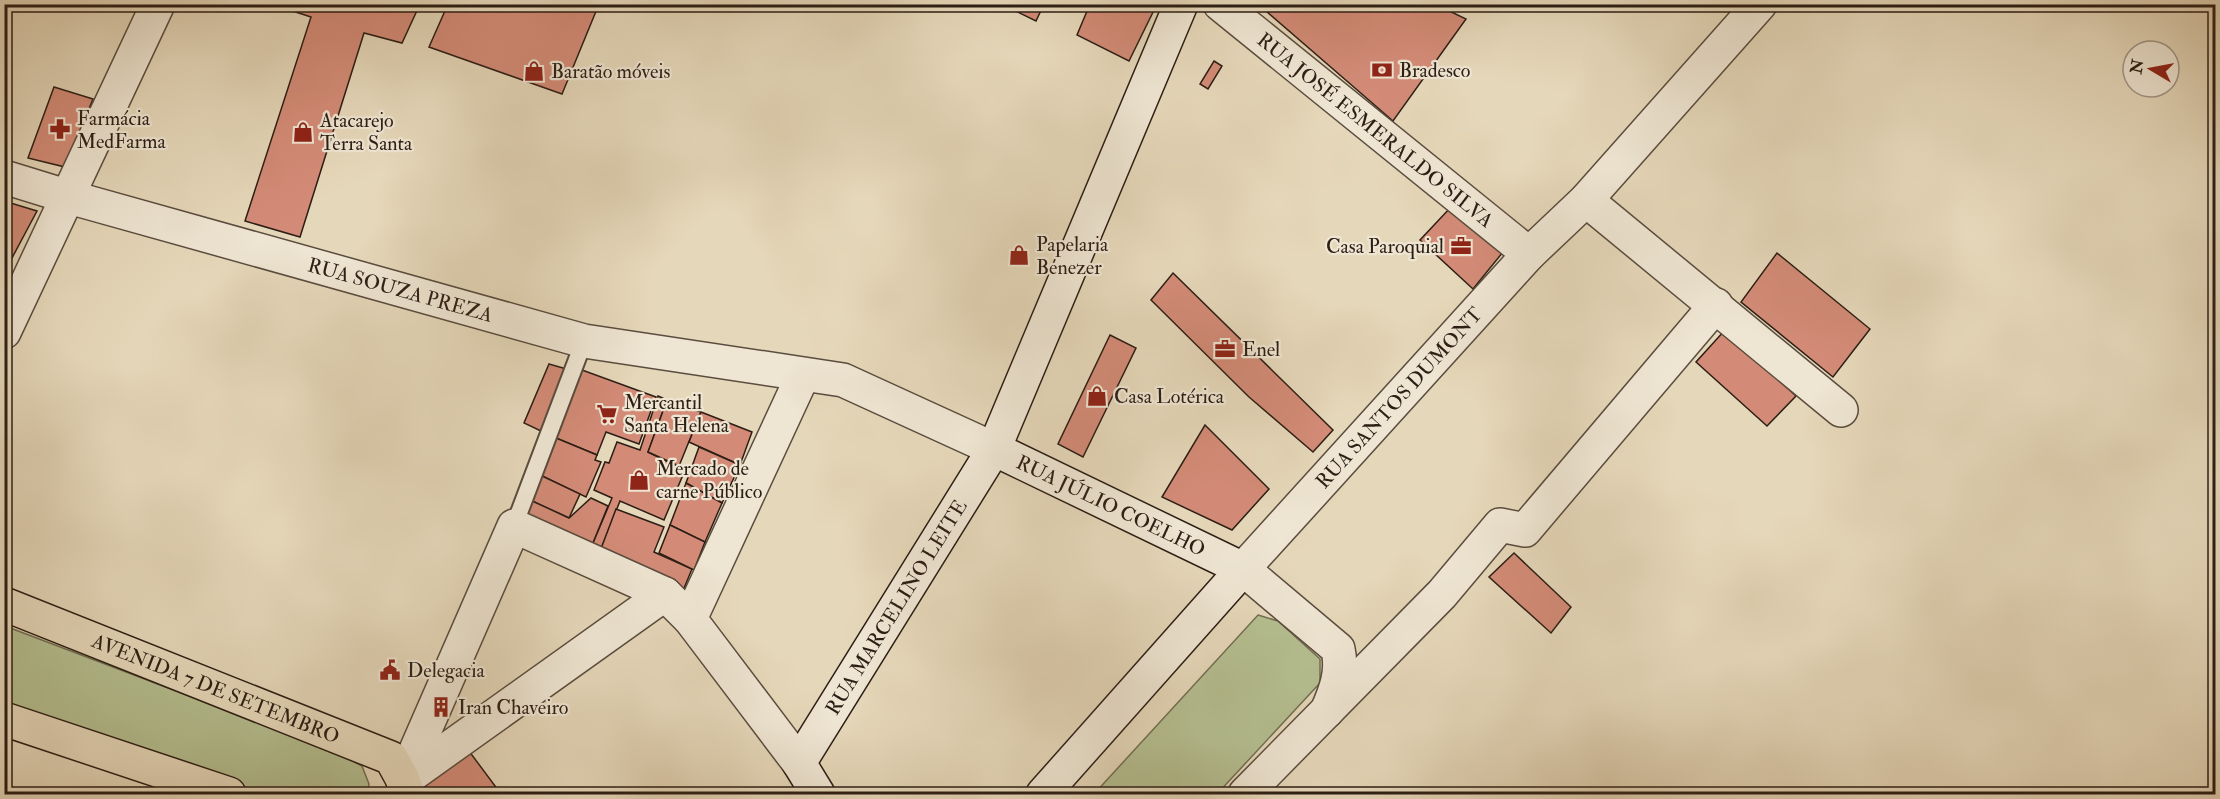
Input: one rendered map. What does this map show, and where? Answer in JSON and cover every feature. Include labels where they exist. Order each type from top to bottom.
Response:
[{"type":"main road","name":"AVENIDA 7 DE SETEMBRO","points":[[4,604],[391,758],[406,790]]},
{"type":"main road","points":[[4,719],[229,795]]},
{"type":"street","points":[[4,332],[158,4]]},
{"type":"street","name":"RUA MARCELINO LEITE","points":[[799,763],[994,449],[1181,4]]},
{"type":"street","name":"RUA JOSÉ ESMERALDO SILVA","points":[[1220,4],[1529,254]]},
{"type":"street","name":"RUA SANTOS DUMONT","points":[[1043,795],[1243,569],[1529,254],[1586,200],[1760,4]]},
{"type":"street","name":"RUA SOUZA PREZA","points":[[4,177],[584,341],[803,375]]},
{"type":"street","points":[[1586,200],[1841,410]]},
{"type":"street","points":[[1245,795],[1442,594],[1500,525],[1525,530],[1716,305]]},
{"type":"street","points":[[690,619],[803,375]]},
{"type":"street","name":"RUA JÚLIO COELHO","points":[[803,375],[843,380],[994,449],[1243,569],[1338,649],[1341,663],[1340,676],[1327,711]]},
{"type":"street","points":[[406,790],[514,526],[665,594],[690,619],[799,763],[818,795]]},
{"type":"street","points":[[406,790],[665,594]]},
{"type":"lane","points":[[514,526],[584,341]]},
{"type":"green space","points":[[1258,615],[1278,621],[1320,659],[1320,683],[1217,794],[1094,794]]},
{"type":"green space","points":[[5,626],[334,751],[362,766],[369,784],[367,794],[255,794],[5,705]]},
{"type":"building","name":"Atacarejo Terra Santa","points":[[271,4],[420,4],[402,43],[364,33],[300,237],[245,221],[311,17]]},
{"type":"building","name":"Baratão móveis","points":[[448,4],[599,4],[562,94],[429,47]]},
{"type":"building","points":[[1001,4],[1044,4],[1036,21]]},
{"type":"building","points":[[1090,4],[1157,4],[1129,61],[1077,35]]},
{"type":"building","name":"Bradesco","points":[[1258,4],[1435,4],[1466,19],[1393,121]]},
{"type":"building","points":[[1214,61],[1222,66],[1208,89],[1200,84]]},
{"type":"building","name":"Farmácia MedFarma","points":[[54,87],[93,99],[65,167],[28,158]]},
{"type":"building","points":[[4,201],[37,211],[4,273]]},
{"type":"building","name":"Casa Paroquial","points":[[1451,207],[1503,252],[1473,289],[1420,240]]},
{"type":"building","points":[[1777,253],[1870,329],[1833,377],[1741,302]]},
{"type":"building","name":"Enel","points":[[1173,273],[1333,430],[1313,452],[1249,397],[1151,300]]},
{"type":"building","points":[[1725,330],[1796,396],[1767,426],[1696,362]]},
{"type":"building","name":"Casa Lotérica","points":[[1110,335],[1136,348],[1083,457],[1058,444]]},
{"type":"building","points":[[549,364],[570,370],[545,433],[524,423]]},
{"type":"building","name":"Mercantil Santa Helena","points":[[582,370],[656,397],[639,444],[606,432],[597,455],[556,438]]},
{"type":"building","name":"Mercado de carne Público","points":[[658,396],[667,400],[648,452],[685,470],[664,520],[620,501],[599,554],[590,550],[612,498],[594,490],[605,462],[609,463],[617,442],[640,450]]},
{"type":"building","points":[[667,400],[701,412],[679,466],[648,452]]},
{"type":"building","points":[[701,412],[752,432],[740,465],[689,442]]},
{"type":"building","points":[[1205,425],[1269,489],[1232,530],[1162,497]]},
{"type":"building","points":[[556,438],[597,455],[595,460],[601,462],[586,497],[540,475]]},
{"type":"building","points":[[699,447],[740,465],[722,503],[686,483]]},
{"type":"building","points":[[540,475],[580,494],[569,518],[530,500]]},
{"type":"building","points":[[686,483],[722,503],[705,542],[670,525]]},
{"type":"building","points":[[591,498],[608,506],[590,550],[520,523],[530,500],[569,518]]},
{"type":"building","points":[[616,509],[664,527],[654,552],[692,569],[682,593],[599,554]]},
{"type":"building","points":[[670,525],[705,542],[694,570],[659,553]]},
{"type":"building","points":[[1514,553],[1571,607],[1551,633],[1489,577]]},
{"type":"building","points":[[466,747],[501,794],[417,794],[420,779]]},
{"type":"place","name":"Bradesco","points":[[1382,70]]},
{"type":"place","name":"Baratão móveis","points":[[534,71]]},
{"type":"place","name":"Farmácia MedFarma","points":[[60,129]]},
{"type":"place","name":"Atacarejo Terra Santa","points":[[303,132]]},
{"type":"place","name":"Casa Paroquial","points":[[1461,246]]},
{"type":"place","name":"Papelaria Benezer","points":[[1019,255]]},
{"type":"place","name":"Enel","points":[[1225,349]]},
{"type":"place","name":"Casa Lotérica","points":[[1097,396]]},
{"type":"place","name":"Mercantil Santa Helena","points":[[607,414]]},
{"type":"place","name":"Mercado de carne Público","points":[[639,480]]},
{"type":"place","name":"Delegacia","points":[[390,670]]},
{"type":"place","name":"Iran Chaveiro","points":[[441,707]]}]
